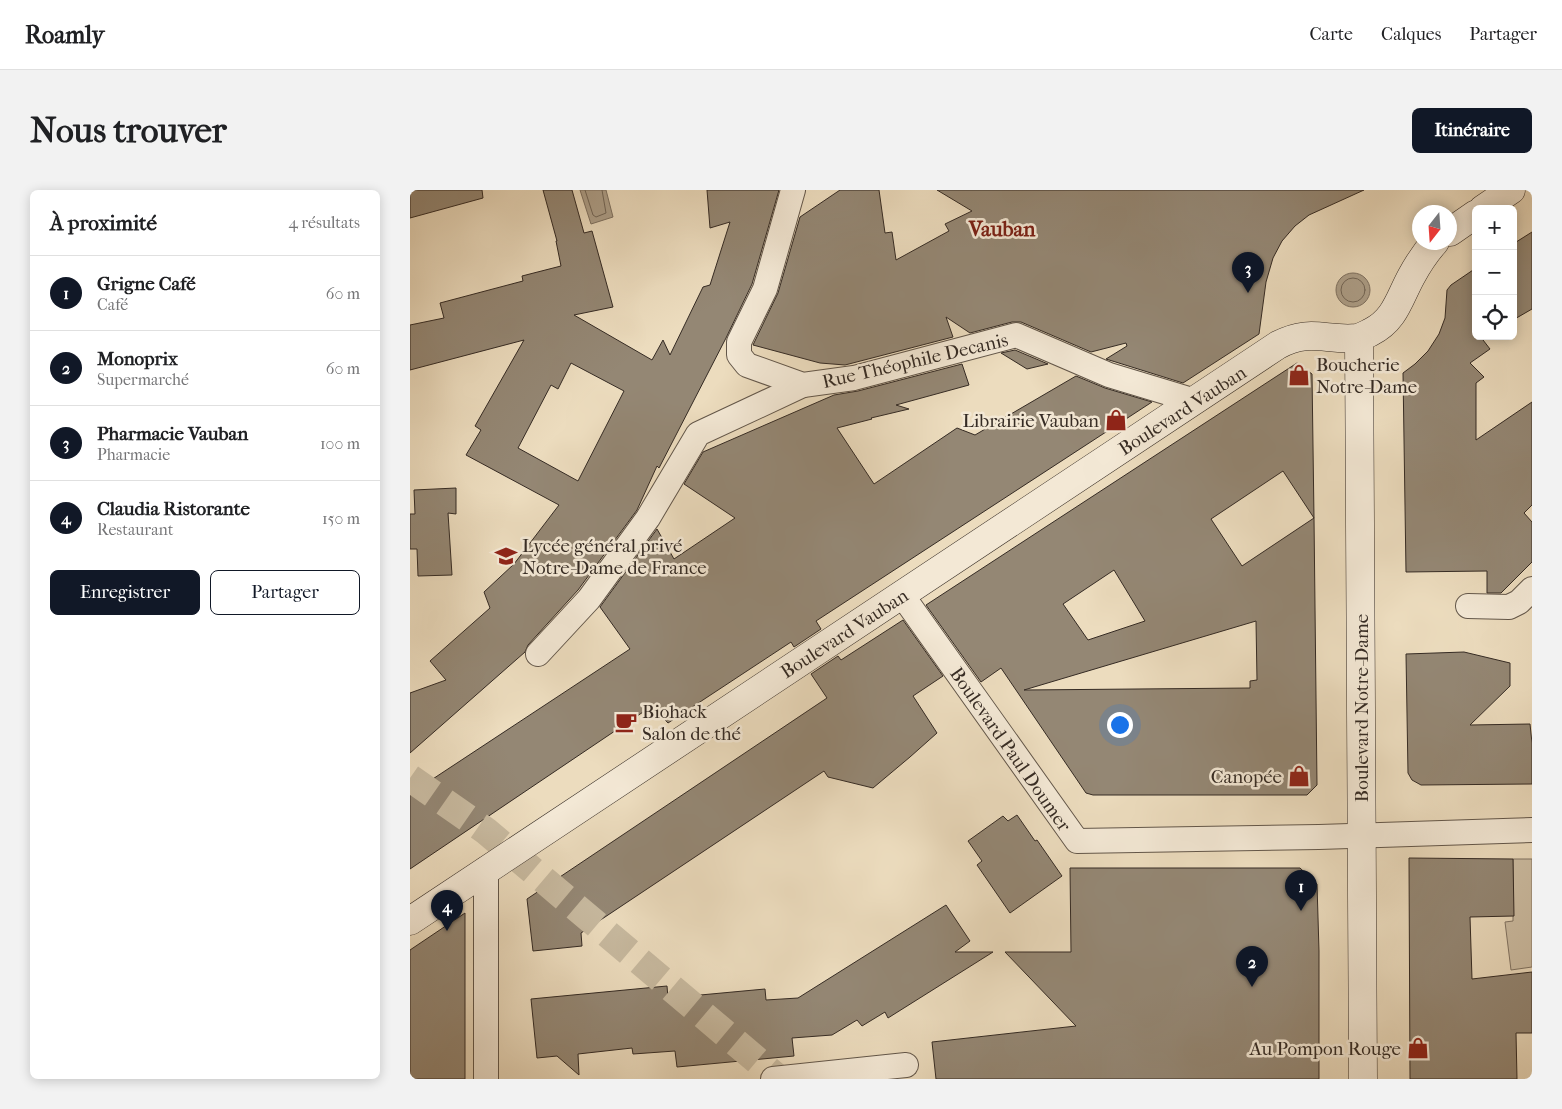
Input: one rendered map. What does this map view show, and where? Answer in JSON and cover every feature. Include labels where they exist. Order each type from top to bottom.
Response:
[{"type":"street","points":[[1489,205],[1511,190]]},
{"type":"street","name":"Rue Théophile Decanis","points":[[794,191],[765,289],[739,342],[739,355],[747,365],[803,385]]},
{"type":"street","points":[[1457,227],[1472,217]]},
{"type":"street","points":[[1359,338],[1380,327],[1396,309],[1409,279],[1428,250]]},
{"type":"street","name":"Rue Théophile Decanis","points":[[538,654],[594,592],[648,518],[698,434],[803,385],[854,378],[1016,335],[1109,375],[1195,401]]},
{"type":"street","name":"Boulevard Vauban","points":[[410,921],[1278,345],[1302,336],[1359,338]]},
{"type":"street","name":"Boulevard Notre-Dame","points":[[1359,338],[1363,1079]]},
{"type":"street","name":"Boulevard Paul Doumer","points":[[902,595],[1077,842],[1362,835]]},
{"type":"street","points":[[1468,606],[1509,607],[1528,598]]},
{"type":"street","points":[[1362,835],[1532,830]]},
{"type":"street","points":[[486,869],[486,1079]]},
{"type":"street","points":[[772,1079],[906,1065]]},
{"type":"shaded area","points":[[1513,859],[1532,859],[1532,967],[1511,970],[1505,922],[1513,921]]},
{"type":"water","points":[[580,190],[606,190],[613,217],[591,224]]},
{"type":"water","points":[[1353,273],[1360,274],[1365,278],[1369,283],[1369,297],[1365,302],[1360,306],[1353,307],[1346,306],[1341,302],[1337,297],[1336,290],[1337,283],[1341,278],[1346,274]]},
{"type":"building","points":[[410,190],[482,190],[483,198],[410,218]]},
{"type":"building","points":[[543,190],[572,190],[584,233],[592,231],[613,307],[574,315],[652,360],[663,340],[670,355],[703,287],[710,285],[730,222],[710,228],[707,190],[779,190],[752,284],[659,468],[657,466],[637,510],[578,590],[528,645],[525,652],[410,753],[410,693],[446,680],[430,661],[490,608],[484,592],[514,564],[559,505],[466,455],[481,430],[475,426],[524,340],[410,370],[410,325],[444,318],[440,303],[523,281],[522,276],[561,266],[557,241]],"holes":[[[571,363],[624,391],[578,481],[518,448],[551,385],[558,389]]]},
{"type":"building","points":[[840,190],[879,190],[885,233],[892,232],[896,260],[949,231],[945,224],[972,211],[937,190],[1364,190],[1309,215],[1295,226],[1282,241],[1273,258],[1266,282],[1259,334],[1183,383],[1106,359],[1127,346],[1126,343],[1091,352],[1021,322],[1012,322],[970,333],[946,317],[953,337],[845,365],[820,363],[753,345],[778,293],[800,217]]},
{"type":"building","points":[[1532,232],[1532,309],[1517,318],[1517,250],[1517,241]]},
{"type":"building","points":[[1472,271],[1472,340],[1483,340],[1490,349],[1470,363],[1484,377],[1476,383],[1476,440],[1532,402],[1532,505],[1524,513],[1532,522],[1532,562],[1501,593],[1487,593],[1487,571],[1406,572],[1403,373],[1428,351],[1439,334],[1445,318],[1447,290],[1451,285]]},
{"type":"building","points":[[1015,350],[1048,364],[1027,369],[1001,353]]},
{"type":"building","points":[[1297,363],[1312,374],[1314,518],[1317,785],[1307,795],[1093,795],[1086,793],[1001,668],[981,682],[926,605]],"holes":[[[1283,471],[1314,518],[1242,566],[1211,519]],[[1114,570],[1145,621],[1088,640],[1063,604]],[[1256,621],[1257,680],[1250,681],[1250,688],[1024,690]]]},
{"type":"building","points":[[962,364],[969,385],[896,405],[909,409],[837,428],[874,484],[957,428],[975,435],[1076,376],[1105,388],[1152,402],[816,621],[821,629],[794,647],[791,642],[668,723],[652,706],[410,869],[410,794],[630,649],[600,607],[657,529],[674,559],[735,518],[684,484],[703,452],[834,395],[858,391]]},
{"type":"building","points":[[456,488],[456,514],[448,513],[452,575],[418,576],[417,549],[410,549],[410,514],[415,514],[414,490]]},
{"type":"building","points":[[903,620],[943,676],[913,696],[937,733],[873,788],[828,777],[824,771],[581,933],[582,946],[533,951],[527,899],[827,698],[811,674],[838,656],[841,660]]},
{"type":"building","points":[[1464,652],[1510,663],[1510,686],[1470,725],[1530,724],[1532,784],[1421,785],[1412,780],[1408,773],[1406,654]]},
{"type":"building","points":[[1017,815],[1062,876],[1010,913],[977,865],[982,861],[968,841],[1003,816],[1008,821]]},
{"type":"building","points":[[1409,858],[1513,859],[1514,916],[1470,917],[1472,979],[1532,972],[1532,1033],[1516,1033],[1517,1079],[1410,1079]]},
{"type":"building","points":[[1070,868],[1300,868],[1317,884],[1319,1079],[936,1079],[932,1042],[1076,1026],[1005,952],[1071,952]]},
{"type":"building","points":[[946,905],[970,941],[955,952],[993,952],[888,1018],[885,1012],[862,1026],[857,1020],[832,1035],[792,1038],[794,1056],[677,1067],[675,1051],[633,1054],[632,1048],[578,1054],[579,1075],[557,1056],[537,1058],[531,999],[667,986],[668,998],[765,989],[766,1000],[798,998]]},
{"type":"building","points":[[465,913],[465,1079],[410,1079],[410,950]]},
{"type":"tunnel","points":[[410,778],[486,831],[779,1079]]},
{"type":"place","name":"Pharmacie Vauban","points":[[1248,293]]},
{"type":"place","name":"Boucherie Notre-Dame","points":[[1299,375]]},
{"type":"place","name":"Librairie Vauban","points":[[1116,420]]},
{"type":"place","name":"Lycée général privé Notre-Dame de France","points":[[506,556]]},
{"type":"place","name":"Biohack Salon de thé","points":[[626,722]]},
{"type":"place","name":"Canopée","points":[[1299,776]]},
{"type":"place","name":"Grigne Café","points":[[1301,911]]},
{"type":"place","name":"Claudia Ristorante","points":[[447,931]]},
{"type":"place","name":"Monoprix","points":[[1252,987]]},
{"type":"place","name":"Au Pompon Rouge","points":[[1418,1048]]},
{"type":"district","name":"Vauban","points":[[1002,229]]}]
